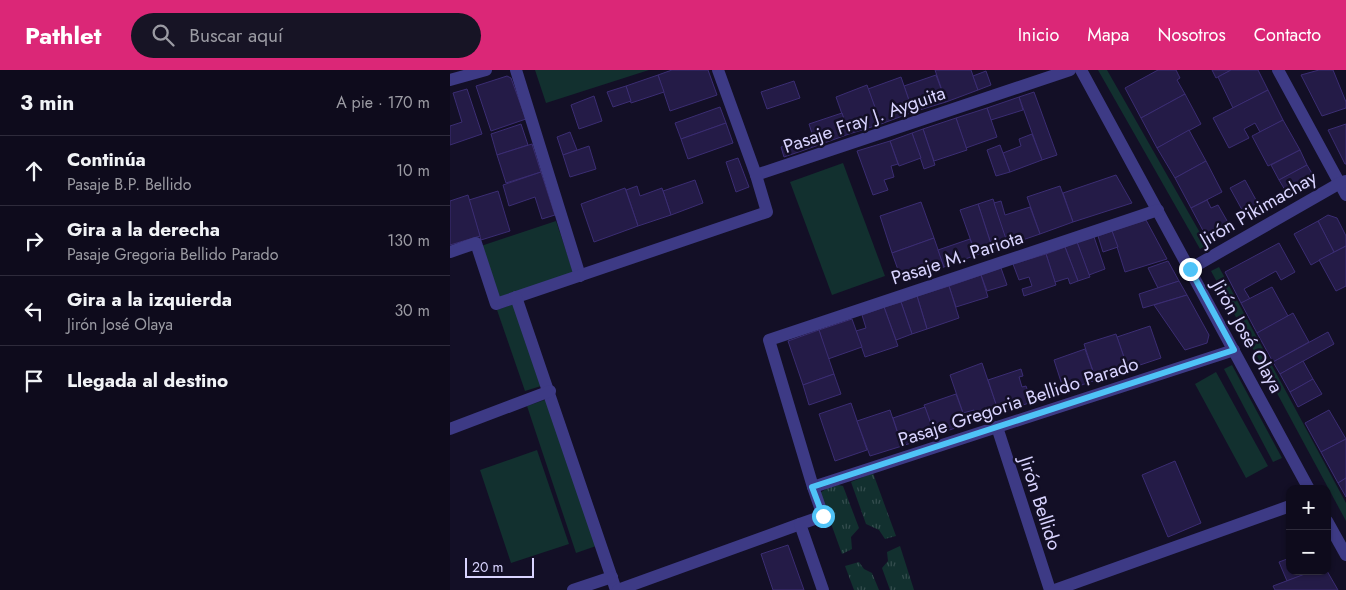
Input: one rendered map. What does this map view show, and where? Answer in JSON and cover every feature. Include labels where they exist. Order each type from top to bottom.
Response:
[{"type":"street","points":[[452,76],[486,70]]},
{"type":"street","points":[[516,70],[580,276]]},
{"type":"street","points":[[450,252],[476,243],[496,304],[767,212],[756,175],[718,70]]},
{"type":"street","name":"Pasaje Fray J. Ayguita","points":[[756,175],[1070,70]]},
{"type":"street","name":"Jirón José Olaya","points":[[1081,70],[1307,485]]},
{"type":"street","points":[[1278,70],[1343,182],[1346,195]]},
{"type":"street","name":"Jirón Pikimachay","points":[[1190,269],[1343,182]]},
{"type":"street","name":"Pasaje M. Pariota","points":[[812,487],[769,340],[1158,210]]},
{"type":"street","points":[[516,297],[550,391],[617,590],[823,516],[812,487]]},
{"type":"street","name":"Pasaje Gregoria Bellido Parado","points":[[812,487],[1234,350]]},
{"type":"street","points":[[450,429],[550,391]]},
{"type":"street","name":"Jirón Bellido","points":[[997,427],[1050,590]]},
{"type":"street","points":[[1055,590],[1286,507]]},
{"type":"street","points":[[800,524],[823,590]]},
{"type":"street","points":[[1331,528],[1346,555]]},
{"type":"street","points":[[573,590],[612,577]]},
{"type":"green space","points":[[535,70],[649,70],[546,103]]},
{"type":"green space","points":[[1098,70],[1107,70],[1207,245],[1200,249]]},
{"type":"green space","points":[[843,163],[885,276],[832,295],[790,182]]},
{"type":"green space","points":[[556,221],[574,274],[499,299],[481,246]]},
{"type":"green space","points":[[1219,267],[1346,503],[1346,521],[1331,493],[1331,485],[1327,485],[1211,271]]},
{"type":"green space","points":[[513,304],[541,386],[525,391],[497,310]]},
{"type":"green space","points":[[1232,365],[1282,458],[1273,462],[1224,369]]},
{"type":"green space","points":[[1216,372],[1268,466],[1246,478],[1195,384]]},
{"type":"green space","points":[[550,398],[599,545],[576,553],[527,406]]},
{"type":"green space","points":[[537,450],[569,544],[511,563],[480,470]]},
{"type":"green space","points":[[873,473],[896,536],[885,539],[879,530],[866,524],[851,482]]},
{"type":"green space","points":[[833,484],[843,486],[859,528],[851,537],[852,549],[842,554],[820,493]]},
{"type":"green space","points":[[900,546],[914,590],[890,590],[882,568],[888,561],[887,552]]},
{"type":"green space","points":[[859,562],[864,569],[872,573],[879,590],[854,590],[845,566]]},
{"type":"building","points":[[672,70],[708,70],[717,95],[670,111],[658,75]]},
{"type":"building","points":[[935,70],[971,70],[978,90],[946,102]]},
{"type":"building","points":[[1158,70],[1176,70],[1180,78],[1177,80],[1185,94],[1141,118],[1125,88]]},
{"type":"building","points":[[1212,70],[1231,70],[1216,78]]},
{"type":"building","points":[[1231,70],[1258,70],[1268,90],[1233,108],[1218,77]]},
{"type":"building","points":[[1319,70],[1333,70],[1346,102],[1346,108],[1322,116],[1301,75]]},
{"type":"building","points":[[986,71],[991,85],[978,90],[973,76]]},
{"type":"building","points":[[658,75],[664,92],[631,103],[626,86]]},
{"type":"building","points":[[936,75],[946,102],[913,112],[904,86]]},
{"type":"building","points":[[507,76],[511,78],[526,119],[491,131],[476,86]]},
{"type":"building","points":[[901,77],[913,112],[881,124],[868,89]]},
{"type":"building","points":[[794,81],[800,98],[767,109],[761,92]]},
{"type":"building","points":[[867,85],[881,124],[849,134],[836,97]]},
{"type":"building","points":[[626,86],[631,101],[613,107],[607,92]]},
{"type":"building","points":[[467,89],[482,134],[450,145],[450,126],[462,122],[453,93]]},
{"type":"building","points":[[1268,90],[1283,120],[1260,132],[1255,123],[1244,129],[1249,138],[1229,148],[1213,118]]},
{"type":"building","points":[[1034,92],[1057,155],[1042,160],[1019,97]]},
{"type":"building","points":[[1185,94],[1201,124],[1157,148],[1141,118]]},
{"type":"building","points":[[594,96],[602,121],[579,129],[571,105]]},
{"type":"building","points":[[1019,97],[1023,110],[991,120],[987,108]]},
{"type":"building","points":[[720,107],[726,123],[681,139],[675,123]]},
{"type":"building","points":[[987,108],[997,137],[966,148],[956,118]]},
{"type":"building","points":[[842,113],[849,134],[816,146],[809,124]]},
{"type":"building","points":[[956,118],[967,150],[934,161],[923,129]]},
{"type":"building","points":[[1283,120],[1300,150],[1268,166],[1252,136]]},
{"type":"building","points":[[726,123],[733,143],[688,159],[681,139]]},
{"type":"building","points":[[521,124],[528,145],[497,155],[491,134]]},
{"type":"building","points":[[1346,124],[1346,164],[1345,164],[1328,130]]},
{"type":"building","points":[[923,129],[935,165],[924,169],[912,133]]},
{"type":"building","points":[[1189,130],[1206,161],[1175,178],[1157,148]]},
{"type":"building","points":[[570,132],[577,150],[563,155],[557,137]]},
{"type":"building","points":[[912,133],[921,158],[899,166],[890,141]]},
{"type":"building","points":[[1032,134],[1042,160],[1010,172],[1003,153],[1021,146],[1019,139]]},
{"type":"building","points":[[813,136],[816,146],[784,157],[781,147]]},
{"type":"building","points":[[890,141],[898,164],[891,166],[894,177],[884,180],[888,190],[873,195],[857,151]]},
{"type":"building","points":[[532,144],[541,172],[506,183],[497,155]]},
{"type":"building","points":[[1000,145],[1010,172],[996,176],[987,150]]},
{"type":"building","points":[[589,146],[596,169],[570,177],[563,155]]},
{"type":"building","points":[[1300,150],[1307,165],[1279,180],[1271,165]]},
{"type":"building","points":[[738,158],[749,187],[736,192],[726,162]]},
{"type":"building","points":[[1206,161],[1222,192],[1191,208],[1175,178]]},
{"type":"building","points":[[1307,165],[1316,180],[1288,195],[1279,180]]},
{"type":"building","points":[[541,172],[555,215],[542,219],[535,197],[509,206],[503,185]]},
{"type":"building","points":[[1116,175],[1132,203],[1073,222],[1063,193]]},
{"type":"building","points":[[695,180],[703,203],[671,215],[663,191]]},
{"type":"building","points":[[1245,180],[1261,209],[1246,217],[1230,188]]},
{"type":"building","points":[[637,186],[640,196],[662,188],[671,215],[638,226],[626,190]]},
{"type":"building","points":[[1060,186],[1073,222],[1040,234],[1027,197]]},
{"type":"building","points":[[625,188],[638,226],[594,242],[581,204]]},
{"type":"building","points":[[498,191],[510,231],[481,240],[469,200]]},
{"type":"building","points":[[468,195],[480,236],[450,245],[450,201]]},
{"type":"building","points":[[993,199],[1008,241],[992,247],[978,204]]},
{"type":"building","points":[[1207,200],[1211,208],[1218,205],[1230,226],[1207,238],[1191,208]]},
{"type":"building","points":[[1001,201],[1005,215],[1030,207],[1040,234],[1008,245],[994,203]]},
{"type":"building","points":[[921,202],[934,238],[892,253],[880,216]]},
{"type":"building","points":[[978,204],[993,250],[976,255],[960,210]]},
{"type":"building","points":[[1328,215],[1337,218],[1346,236],[1346,246],[1334,252],[1318,221]]},
{"type":"building","points":[[1146,220],[1167,259],[1125,272],[1112,231]]},
{"type":"building","points":[[1318,221],[1334,252],[1311,265],[1294,234]]},
{"type":"building","points":[[1112,231],[1118,247],[1103,252],[1098,236]]},
{"type":"building","points":[[1094,237],[1105,269],[1089,275],[1077,242]]},
{"type":"building","points":[[934,238],[944,267],[902,281],[892,253]]},
{"type":"building","points":[[970,239],[976,255],[944,267],[938,250]]},
{"type":"building","points":[[1077,242],[1090,277],[1078,281],[1065,247]]},
{"type":"building","points":[[1279,243],[1295,272],[1281,280],[1276,271],[1244,289],[1250,299],[1241,303],[1225,272]]},
{"type":"building","points":[[1346,246],[1346,286],[1336,291],[1319,260]]},
{"type":"building","points":[[1065,247],[1078,281],[1070,284],[1068,278],[1055,282],[1046,254]]},
{"type":"building","points":[[1046,254],[1056,285],[1024,296],[1022,289],[1032,286],[1029,277],[1019,280],[1013,264]]},
{"type":"building","points":[[1168,261],[1179,281],[1158,288],[1148,268]]},
{"type":"building","points":[[1001,268],[1007,285],[987,291],[981,275]]},
{"type":"building","points":[[981,275],[988,297],[956,307],[949,286]]},
{"type":"building","points":[[1179,281],[1187,295],[1143,308],[1139,294]]},
{"type":"building","points":[[949,286],[959,318],[927,329],[917,296]]},
{"type":"building","points":[[1272,287],[1288,316],[1257,333],[1241,303]]},
{"type":"building","points":[[1187,295],[1209,335],[1207,343],[1185,350],[1154,305]]},
{"type":"building","points":[[917,296],[927,329],[912,334],[901,302]]},
{"type":"building","points":[[901,302],[912,334],[896,340],[884,307]]},
{"type":"building","points":[[884,307],[898,346],[865,357],[856,331],[866,328],[862,315]]},
{"type":"building","points":[[1293,313],[1309,342],[1273,362],[1257,333]]},
{"type":"building","points":[[852,319],[862,347],[828,359],[819,330]]},
{"type":"building","points":[[1150,326],[1161,358],[1128,369],[1117,337]]},
{"type":"building","points":[[819,330],[834,374],[803,385],[788,341]]},
{"type":"building","points":[[1328,332],[1334,344],[1280,374],[1273,362]]},
{"type":"building","points":[[1116,334],[1128,369],[1096,380],[1084,344]]},
{"type":"building","points":[[1085,349],[1096,380],[1064,391],[1054,360]]},
{"type":"building","points":[[1303,361],[1313,379],[1290,392],[1280,374]]},
{"type":"building","points":[[982,363],[999,413],[977,421],[974,410],[963,413],[950,375]]},
{"type":"building","points":[[1021,369],[1023,376],[1019,377],[1022,387],[1026,386],[1032,402],[999,413],[988,380]]},
{"type":"building","points":[[834,374],[841,394],[809,405],[803,385]]},
{"type":"building","points":[[1313,379],[1322,394],[1298,407],[1290,392]]},
{"type":"building","points":[[956,394],[967,424],[935,435],[924,405]]},
{"type":"building","points":[[851,403],[867,450],[835,461],[819,414]]},
{"type":"building","points":[[925,407],[935,435],[902,446],[893,418]]},
{"type":"building","points":[[890,410],[902,446],[870,456],[857,421]]},
{"type":"building","points":[[1329,410],[1346,439],[1321,452],[1305,423]]},
{"type":"building","points":[[1346,439],[1346,478],[1338,483],[1321,452]]},
{"type":"building","points":[[1175,461],[1201,523],[1168,537],[1142,475]]},
{"type":"building","points":[[1346,478],[1346,497],[1338,483]]},
{"type":"building","points":[[788,545],[804,590],[773,590],[761,554]]},
{"type":"building","points":[[1286,559],[1286,575],[1303,575],[1287,581],[1279,562]]},
{"type":"building","points":[[1302,575],[1329,575],[1338,590],[1275,590],[1273,586]]},
{"type":"route","points":[[823,516],[812,487],[1234,350],[1190,269]]}]
